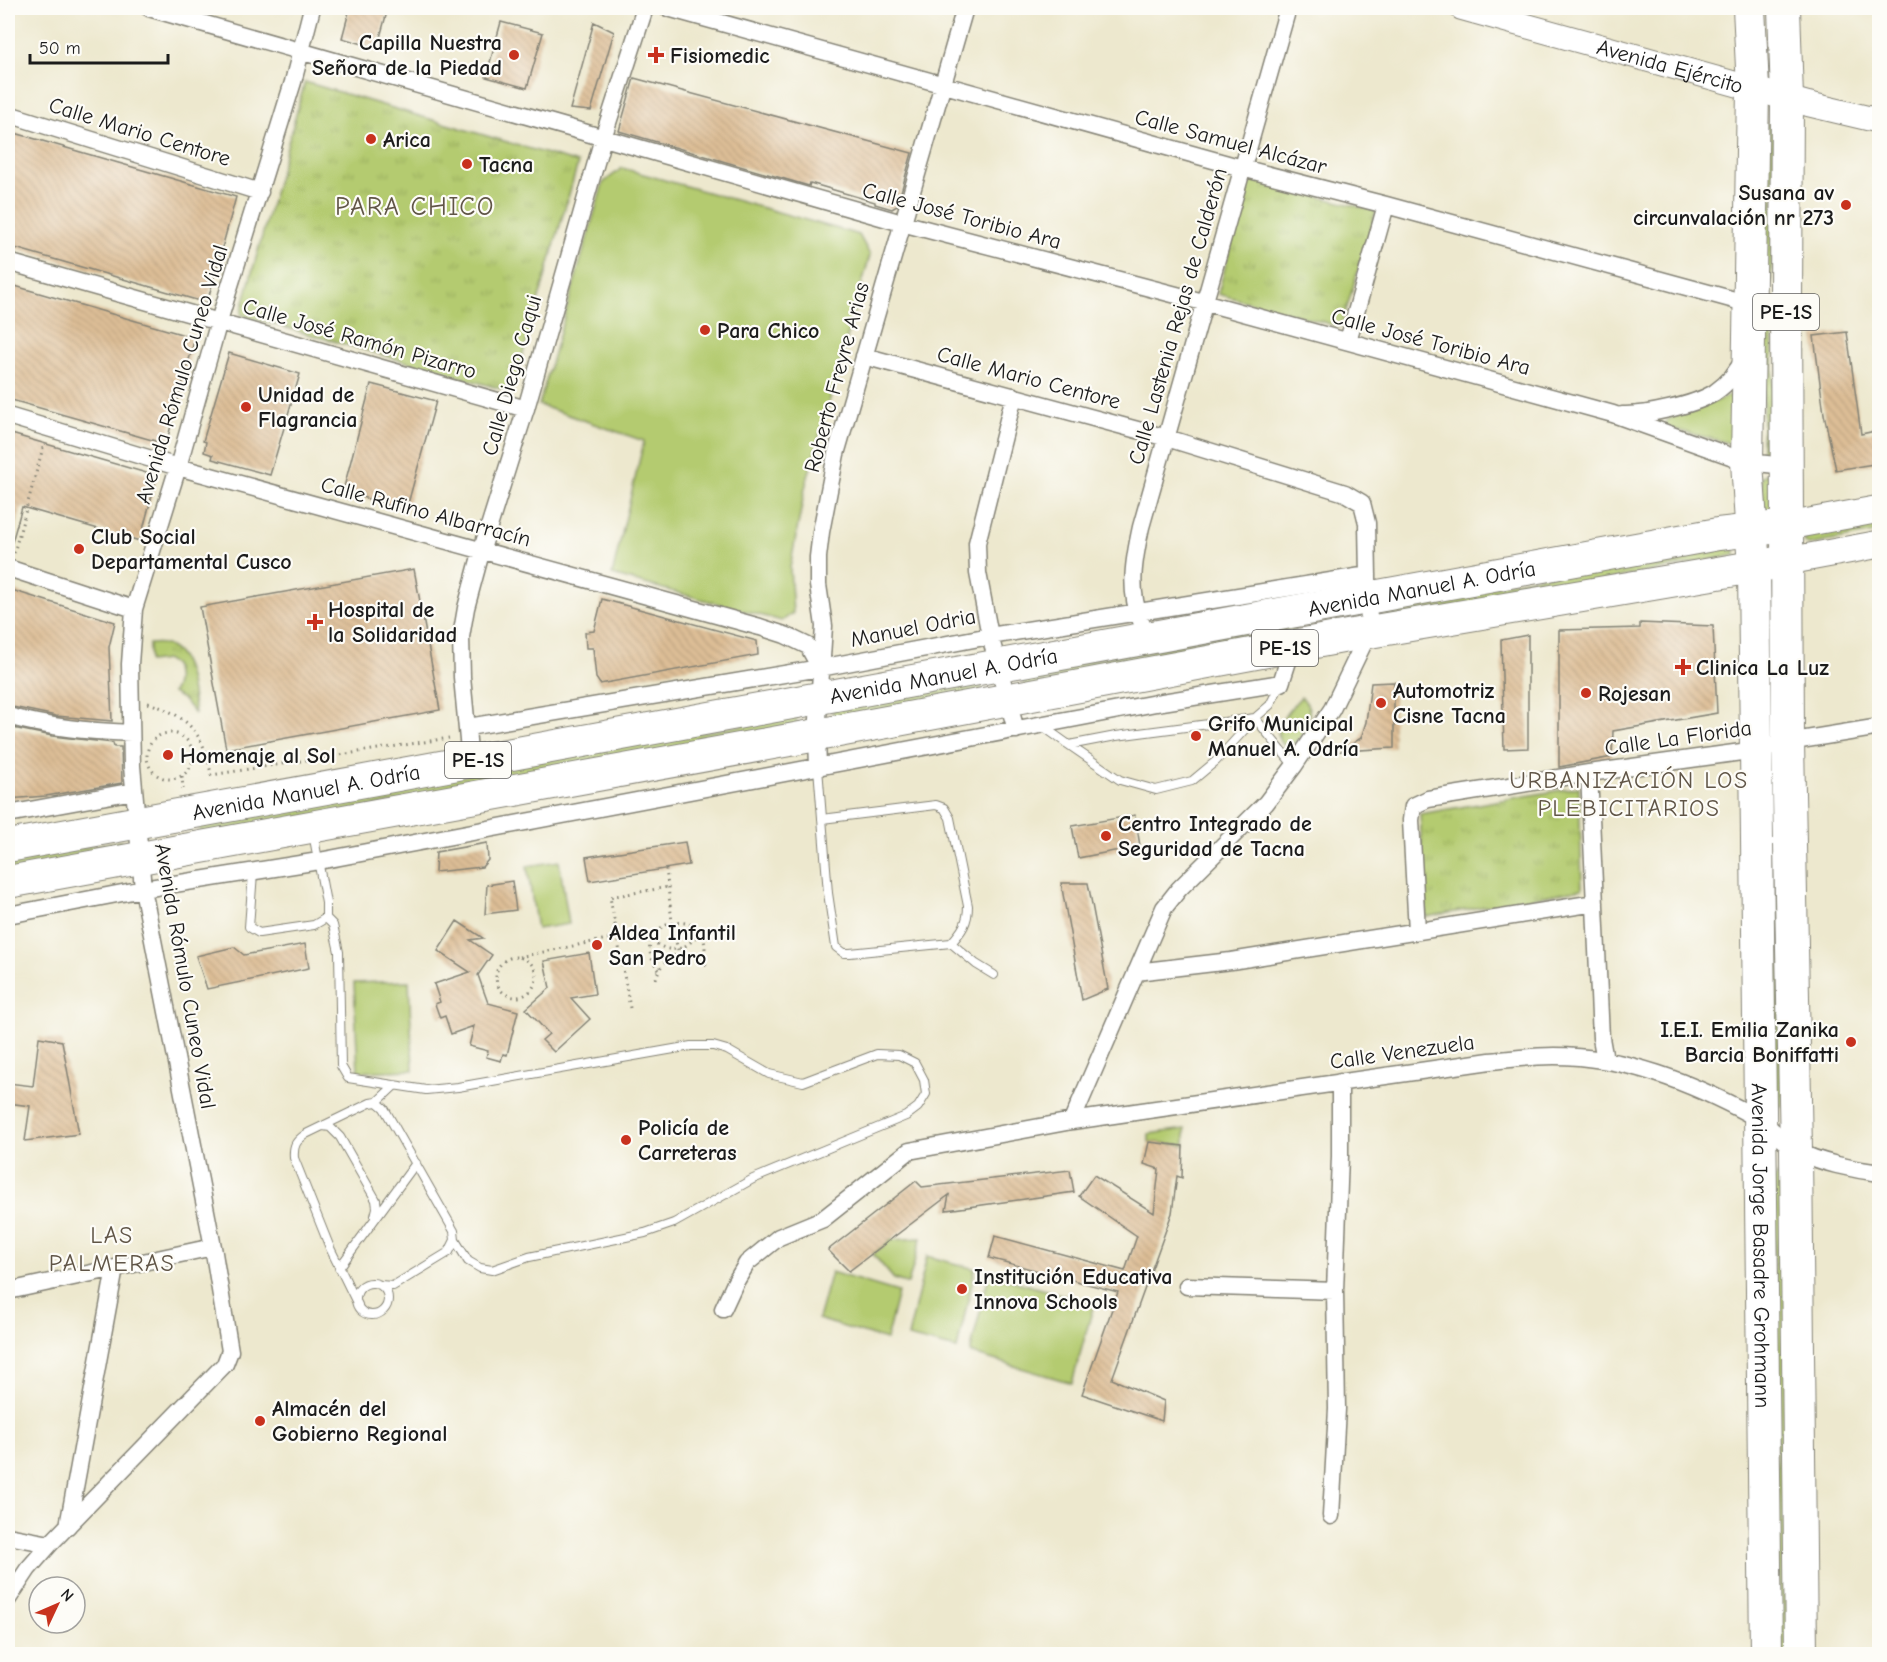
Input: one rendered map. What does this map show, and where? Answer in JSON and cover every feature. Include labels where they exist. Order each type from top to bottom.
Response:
[{"type":"highway","name":"Avenida Jorge Basadre Grohmann","points":[[1749,8],[1752,88],[1747,462],[1754,567],[1766,1654]]},
{"type":"highway","name":"Avenida Jorge Basadre Grohmann","points":[[1784,8],[1787,98],[1788,742],[1796,1150],[1801,1654]]},
{"type":"highway","name":"Avenida Manuel A. Odría","points":[[8,846],[137,822],[469,741],[820,683],[994,650],[1368,587],[1788,526]]},
{"type":"highway","name":"Avenida Manuel A. Odría","points":[[8,882],[1369,632],[1788,561]]},
{"type":"main road","name":"Avenida Ejército","points":[[1462,8],[1787,98],[1880,121]]},
{"type":"main road","name":"Avenida Manuel A. Odría","points":[[1788,526],[1880,509]]},
{"type":"main road","name":"Avenida Manuel A. Odría","points":[[1788,561],[1880,544]]},
{"type":"street","name":"Calle José Toribio Ara","points":[[149,8],[902,223],[1613,414],[1747,462],[1786,466]]},
{"type":"street","name":"Avenida Rómulo Cuneo Vidal","points":[[8,1599],[28,1569],[50,1544],[229,1358],[230,1344],[213,1247],[144,890],[134,791],[130,664],[134,609],[178,467],[219,321],[260,192],[312,8]]},
{"type":"street","name":"Calle Diego Caqui","points":[[469,741],[462,677],[461,637],[466,608],[526,409],[603,138],[645,8]]},
{"type":"street","name":"Calle Samuel Alcázar","points":[[668,8],[1242,168],[1749,304],[1786,303]]},
{"type":"street","name":"Roberto Freyre Arias","points":[[818,768],[817,735],[824,626],[818,585],[820,532],[836,454],[965,8]]},
{"type":"street","name":"Calle Lastenia Rejas de Calderón","points":[[1144,625],[1133,592],[1136,547],[1203,302],[1288,8]]},
{"type":"street","name":"Calle Mario Centore","points":[[8,114],[260,192]]},
{"type":"street","points":[[1348,341],[1386,205]]},
{"type":"street","name":"Calle José Ramón Pizarro","points":[[8,262],[526,409]]},
{"type":"street","name":"Calle José Toribio Ara","points":[[1613,414],[1636,416],[1661,411],[1712,394],[1731,380],[1742,363],[1750,342]]},
{"type":"street","name":"Calle Mario Centore","points":[[864,356],[1167,438],[1345,493],[1362,503],[1367,523],[1368,587]]},
{"type":"street","points":[[1014,396],[977,543],[978,573],[994,650],[1016,730]]},
{"type":"street","name":"Calle Rufino Albarracín","points":[[8,416],[178,467],[482,549],[785,635],[808,646],[820,683]]},
{"type":"street","points":[[9,568],[134,609]]},
{"type":"street","points":[[1072,1121],[1164,908],[1179,889],[1259,811],[1294,766],[1332,709],[1369,632],[1368,587]]},
{"type":"street","name":"Avenida Manuel A. Odría","points":[[1281,683],[1293,646]]},
{"type":"street","points":[[8,915],[319,861],[1041,725],[1281,683]]},
{"type":"street","points":[[8,716],[77,731],[131,733]]},
{"type":"street","name":"Calle La Florida","points":[[1417,931],[1411,820],[1413,806],[1428,799],[1589,773],[1756,750],[1788,742],[1880,727]]},
{"type":"street","points":[[1589,773],[1601,1038],[1605,1060]]},
{"type":"street","points":[[8,814],[134,791]]},
{"type":"street","points":[[1136,972],[1231,961],[1595,903]]},
{"type":"street","name":"Calle Venezuela","points":[[723,1310],[747,1263],[779,1237],[822,1219],[909,1151],[1072,1121],[1501,1060],[1554,1056],[1605,1060],[1652,1071],[1735,1105],[1761,1120],[1796,1150],[1836,1164],[1880,1173]]},
{"type":"street","points":[[1331,1516],[1337,1409],[1335,1291],[1340,1082]]},
{"type":"street","points":[[8,1291],[213,1247]]},
{"type":"street","points":[[68,1526],[115,1268]]},
{"type":"street","points":[[1187,1286],[1335,1291]]},
{"type":"street","points":[[8,1536],[50,1544]]},
{"type":"lane","points":[[1041,725],[1120,780],[1156,790],[1192,782],[1216,761],[1269,705],[1281,683]]},
{"type":"lane","points":[[1255,718],[1294,766]]},
{"type":"lane","points":[[1069,745],[1116,736],[1255,718]]},
{"type":"lane","points":[[818,768],[822,819],[828,893],[836,947],[840,951],[850,953],[951,943],[968,920],[968,906],[950,818],[944,808],[936,806],[822,819]]},
{"type":"lane","points":[[312,826],[326,903],[326,918],[333,925],[339,952],[341,1066],[348,1078],[426,1090],[458,1087],[691,1046],[713,1046],[727,1050],[769,1074],[803,1082],[878,1054],[899,1055],[915,1063],[924,1080],[926,1094],[918,1107],[906,1116],[753,1179],[674,1223],[645,1233],[529,1257],[492,1270],[480,1268],[468,1261],[416,1163],[384,1108],[377,1102]]},
{"type":"lane","points":[[253,873],[249,927],[259,933],[314,925],[326,918]]},
{"type":"lane","points":[[951,943],[969,959],[994,975]]},
{"type":"lane","points":[[395,1085],[377,1102],[370,1103],[322,1126],[297,1141],[293,1148],[294,1158],[339,1268],[364,1313],[380,1314],[387,1306],[388,1296],[393,1286],[449,1252],[455,1240]]},
{"type":"lane","points":[[340,1137],[339,1124],[344,1116]]},
{"type":"lane","points":[[322,1126],[330,1127],[340,1137],[376,1200],[374,1220]]},
{"type":"lane","points":[[339,1268],[416,1163]]},
{"type":"lane","points":[[376,1200],[382,1204],[388,1201]]},
{"type":"lane","points":[[348,1286],[354,1289],[368,1284],[393,1286]]},
{"type":"lane","points":[[380,1285],[388,1296]]},
{"type":"lane","points":[[358,1305],[357,1294],[361,1288]]},
{"type":"path","points":[[9,568],[49,428]]},
{"type":"path","points":[[148,703],[177,715],[190,727],[202,741],[208,754],[211,775],[469,741]]},
{"type":"path","points":[[168,733],[182,737],[191,748],[191,764],[188,771],[174,778],[167,779],[159,776],[149,765],[147,751],[150,744],[155,738],[168,733]]},
{"type":"path","points":[[666,869],[672,922]]},
{"type":"path","points":[[630,1008],[610,897],[668,887]]},
{"type":"path","points":[[659,970],[652,962],[651,940],[658,929],[672,922],[684,922],[699,932],[706,951],[703,962]]},
{"type":"path","points":[[656,979],[664,962],[694,941],[699,932]]},
{"type":"path","points":[[518,957],[530,963],[536,974],[536,981],[529,992],[516,997],[504,993],[499,988],[496,975],[506,960],[518,957],[617,937]]},
{"type":"path","points":[[675,937],[678,952]]},
{"type":"path","points":[[651,940],[660,947],[690,954],[709,969]]},
{"type":"green space","points":[[305,82],[578,163],[512,392],[242,315]]},
{"type":"green space","points":[[1766,124],[1771,125],[1775,133],[1771,283],[1764,282]]},
{"type":"green space","name":"Para Chico","points":[[622,168],[859,235],[870,255],[805,488],[790,568],[793,613],[782,621],[612,575],[644,441],[539,405],[603,183]]},
{"type":"green space","points":[[1248,179],[1376,211],[1341,327],[1218,294]]},
{"type":"green space","points":[[1765,320],[1772,322],[1775,451],[1770,456],[1762,457]]},
{"type":"green space","points":[[1734,394],[1737,445],[1664,427],[1668,419]]},
{"type":"green space","points":[[1765,474],[1772,477],[1775,508],[1764,513],[1761,478]]},
{"type":"green space","points":[[1879,517],[1879,532],[1809,545],[1805,543],[1804,535]]},
{"type":"green space","points":[[1731,540],[1736,555],[1385,622],[1381,607]]},
{"type":"green space","points":[[1292,621],[1296,633],[1026,688],[1021,677],[1024,673]]},
{"type":"green space","points":[[149,644],[163,644],[172,648],[179,655],[188,673],[195,714],[184,700],[172,693],[176,679],[174,665],[167,660],[149,662]]},
{"type":"green space","points":[[981,683],[983,693],[837,721],[832,712],[835,707]]},
{"type":"green space","points":[[1301,697],[1309,710],[1308,724],[1300,738],[1288,747],[1281,742],[1278,736],[1279,729],[1281,722]]},
{"type":"green space","points":[[796,716],[797,725],[207,838],[199,829],[199,820]]},
{"type":"green space","points":[[1778,766],[1783,1105],[1777,1107],[1770,1103],[1770,767]]},
{"type":"green space","points":[[1579,787],[1582,889],[1426,917],[1420,814]]},
{"type":"green space","points":[[120,841],[124,844],[124,850],[8,873],[8,861]]},
{"type":"green space","points":[[559,861],[569,924],[537,929],[527,866]]},
{"type":"green space","points":[[409,981],[413,1070],[358,1072],[354,983]]},
{"type":"green space","points":[[1185,1129],[1185,1145],[1149,1142],[1149,1134]]},
{"type":"green space","points":[[1778,1175],[1786,1180],[1793,1654],[1779,1654],[1773,1180]]},
{"type":"green space","points":[[921,1238],[908,1284],[894,1279],[873,1254],[891,1240]]},
{"type":"green space","points":[[927,1256],[975,1269],[957,1349],[908,1337]]},
{"type":"green space","points":[[831,1272],[898,1292],[886,1340],[818,1319]]},
{"type":"green space","points":[[989,1274],[1094,1304],[1072,1383],[970,1353]]},
{"type":"building","points":[[350,8],[373,8],[387,12],[377,48],[342,38]]},
{"type":"building","name":"Capilla Nuestra Señora de la Piedad","points":[[501,22],[543,33],[527,88],[486,77]]},
{"type":"building","points":[[594,22],[614,32],[591,111],[570,109]]},
{"type":"building","points":[[634,78],[912,153],[897,206],[892,209],[810,183],[809,186],[619,131]]},
{"type":"building","points":[[8,131],[236,197],[207,303],[8,246]]},
{"type":"building","points":[[8,284],[195,338],[166,444],[8,399]]},
{"type":"building","points":[[1847,332],[1861,434],[1880,430],[1880,463],[1836,470],[1824,414],[1814,336]]},
{"type":"building","points":[[229,353],[300,374],[270,475],[212,459],[213,455],[204,452],[206,442],[203,441]]},
{"type":"building","points":[[371,384],[436,401],[406,511],[343,491]]},
{"type":"building","points":[[8,433],[157,476],[140,541],[22,507],[12,542],[8,542]]},
{"type":"building","name":"Hospital de la Solidaridad","points":[[414,569],[440,710],[226,749],[200,607]]},
{"type":"building","points":[[8,589],[115,622],[109,647],[112,721],[56,716],[8,706]]},
{"type":"building","points":[[602,599],[757,641],[758,655],[600,684],[596,678],[593,648],[586,648],[585,632],[594,631]]},
{"type":"building","points":[[1640,623],[1713,626],[1717,713],[1613,731],[1612,757],[1559,767],[1559,630],[1640,628]]},
{"type":"building","points":[[1528,635],[1528,748],[1504,749],[1501,640]]},
{"type":"building","name":"Automotriz Cisne Tacna","points":[[1394,682],[1394,748],[1341,751],[1361,738],[1366,722],[1371,683]]},
{"type":"building","points":[[8,727],[52,736],[113,743],[114,747],[121,747],[122,783],[46,796],[8,799]]},
{"type":"building","name":"Centro Integrado de Seguridad de Tacna","points":[[1135,815],[1140,846],[1078,858],[1072,826]]},
{"type":"building","points":[[685,842],[689,865],[590,881],[586,857]]},
{"type":"building","points":[[487,843],[488,860],[482,867],[435,872],[436,852]]},
{"type":"building","points":[[512,881],[516,910],[485,914],[487,885]]},
{"type":"building","points":[[1061,883],[1088,883],[1108,989],[1082,1000]]},
{"type":"building","points":[[457,921],[483,938],[470,940],[492,955],[478,975],[488,1003],[518,1011],[507,1055],[503,1054],[501,1061],[486,1057],[488,1051],[469,1046],[474,1026],[451,1034],[445,1016],[440,1018],[435,1004],[440,1002],[434,984],[470,972],[438,951]]},
{"type":"building","points":[[305,944],[309,968],[207,989],[196,956],[234,947],[244,955]]},
{"type":"building","points":[[589,953],[595,994],[571,998],[590,1019],[554,1052],[542,1040],[549,1034],[526,1009],[550,988],[544,961]]},
{"type":"building","points":[[39,1037],[62,1041],[79,1134],[25,1141],[30,1106],[8,1103],[8,1083],[33,1086]]},
{"type":"building","points":[[1149,1142],[1183,1146],[1182,1178],[1177,1176],[1172,1213],[1112,1379],[1164,1401],[1162,1421],[1082,1394],[1118,1292],[989,1258],[995,1236],[1125,1271],[1137,1236],[1079,1196],[1094,1175],[1154,1213],[1159,1169],[1144,1164]]},
{"type":"building","points":[[1070,1170],[1074,1192],[946,1210],[949,1195],[849,1271],[828,1250],[916,1181],[922,1187]]},
{"type":"place","name":"Capilla Nuestra Señora de la Piedad","points":[[514,55]]},
{"type":"place","name":"Fisiomedic","points":[[656,55]]},
{"type":"place","name":"Arica","points":[[371,139]]},
{"type":"place","name":"Tacna","points":[[467,164]]},
{"type":"place","name":"Susana av circunvalación nr 273","points":[[1846,205]]},
{"type":"place","name":"Para Chico","points":[[705,330]]},
{"type":"place","name":"Unidad de Flagrancia","points":[[246,407]]},
{"type":"place","name":"Club Social Departamental Cusco","points":[[79,549]]},
{"type":"place","name":"Hospital de la Solidaridad","points":[[315,622]]},
{"type":"place","name":"Clinica La Luz","points":[[1683,667]]},
{"type":"place","name":"Rojesan","points":[[1586,693]]},
{"type":"place","name":"Automotriz Cisne Tacna","points":[[1381,703]]},
{"type":"place","name":"Grifo Municipal Manuel A. Odría","points":[[1196,736]]},
{"type":"place","name":"Homenaje al Sol","points":[[168,755]]},
{"type":"place","name":"Centro Integrado de Seguridad de Tacna","points":[[1106,836]]},
{"type":"place","name":"Aldea Infantil San Pedro","points":[[597,945]]},
{"type":"place","name":"I.E.I. Emilia Zanika Barcia Boniffatti","points":[[1851,1042]]},
{"type":"place","name":"Policía de Carreteras","points":[[626,1140]]},
{"type":"place","name":"Institución Educativa Innova Schools","points":[[962,1289]]},
{"type":"place","name":"Almacén del Gobierno Regional","points":[[260,1421]]},
{"type":"district","name":"PARA CHICO","points":[[415,206]]},
{"type":"district","name":"URBANIZACIÓN LOS PLEBICITARIOS","points":[[1629,794]]},
{"type":"district","name":"LAS PALMERAS","points":[[112,1249]]}]
